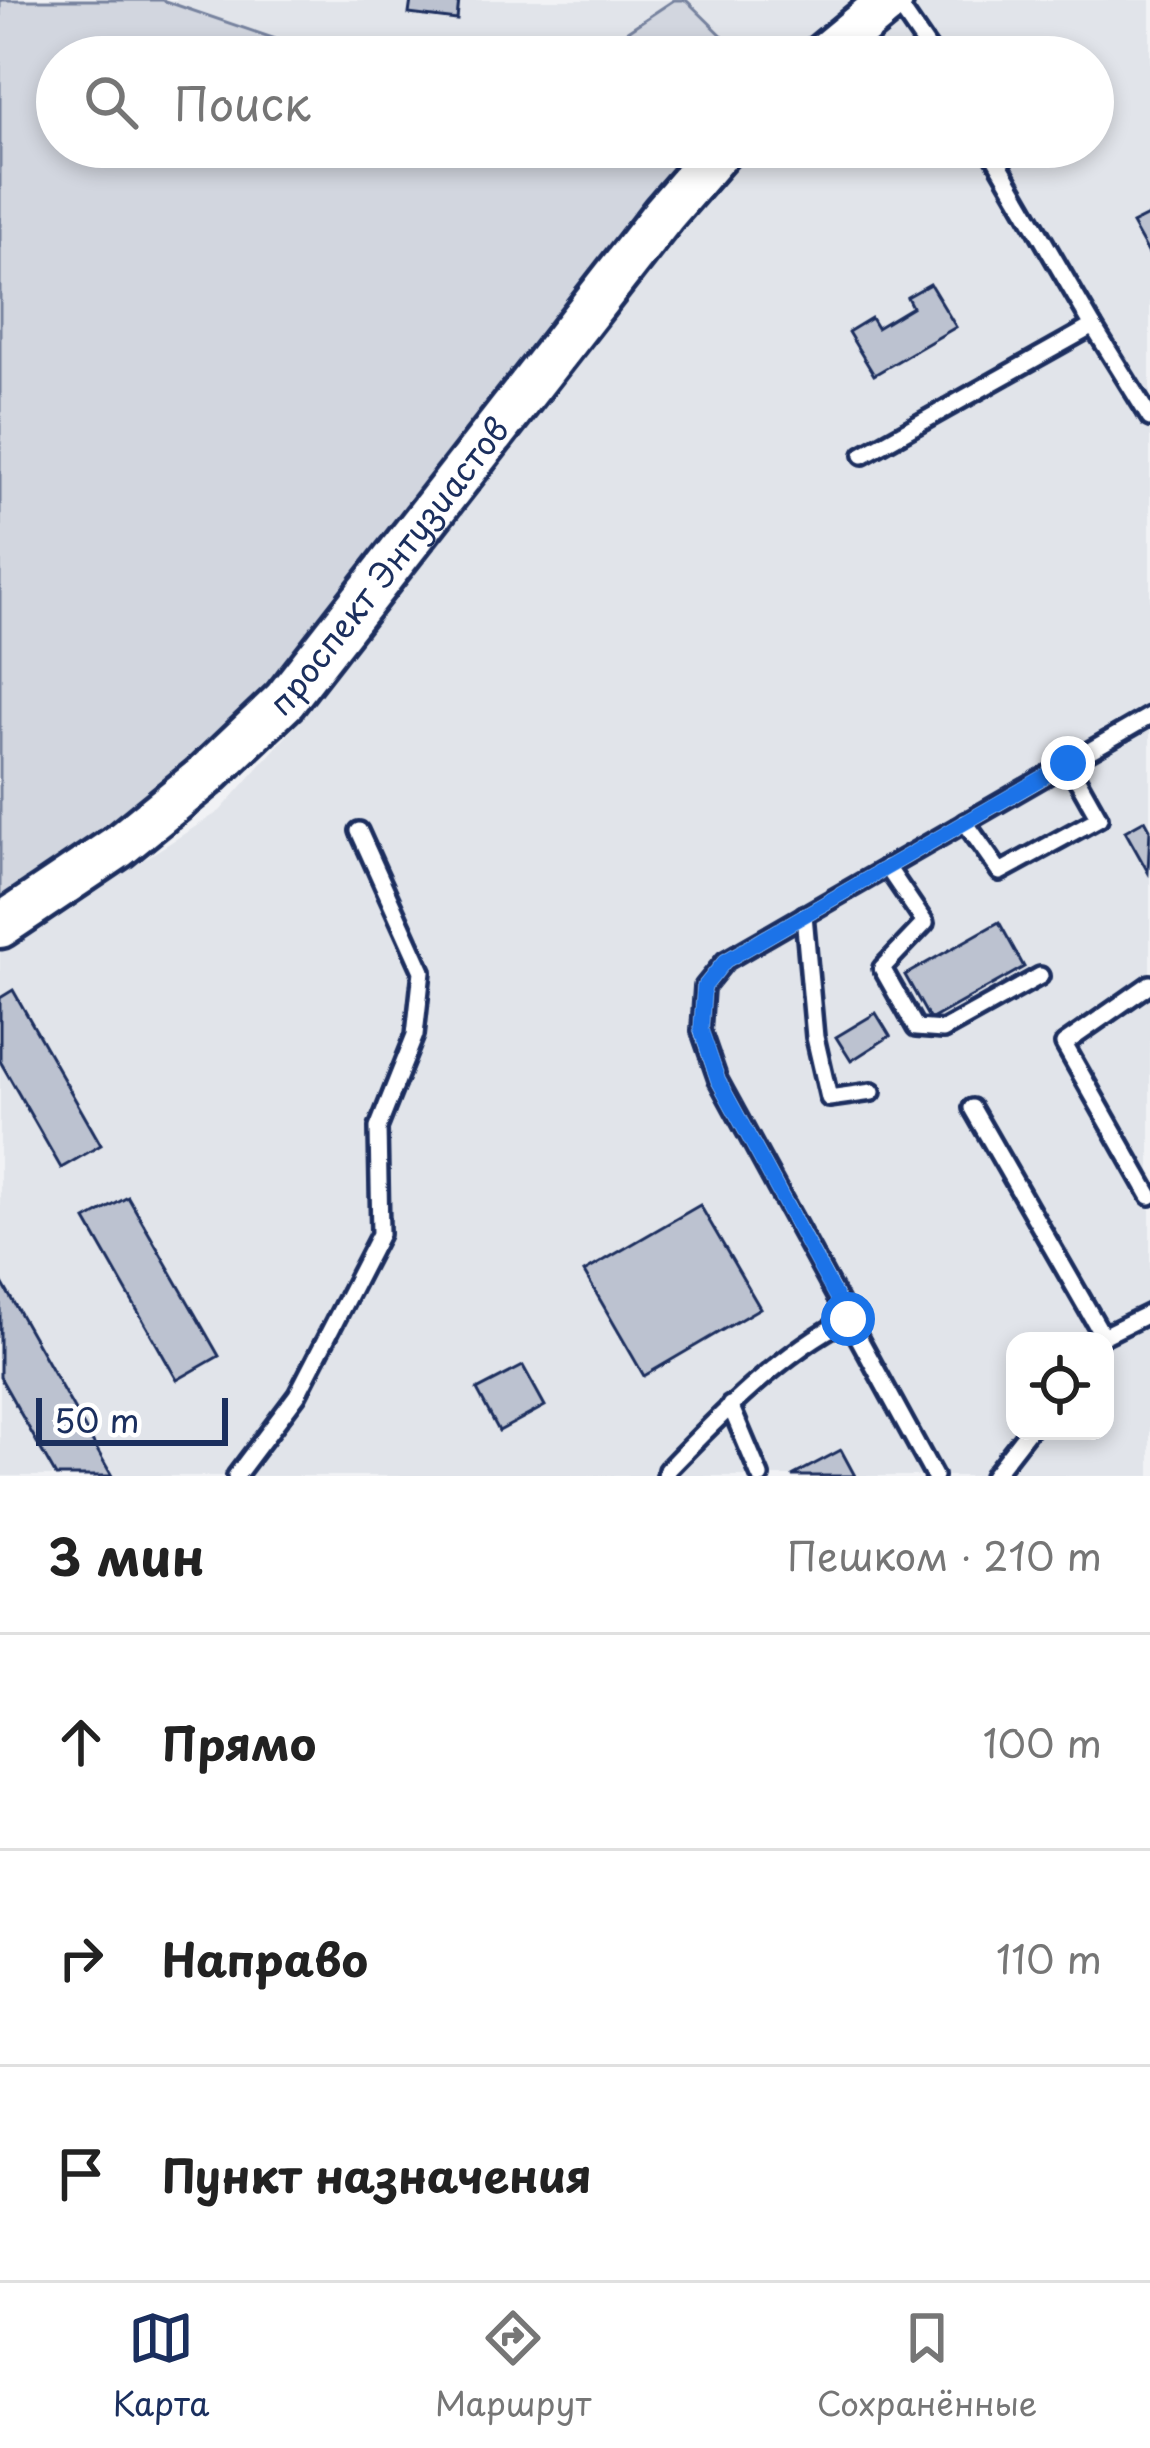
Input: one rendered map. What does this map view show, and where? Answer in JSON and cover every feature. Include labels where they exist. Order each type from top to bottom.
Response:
[{"type":"street","points":[[848,36],[893,0]]},
{"type":"street","name":"проспект Энтузиастов","points":[[0,926],[119,846],[205,776],[285,700],[704,168]]},
{"type":"lane","points":[[893,0],[919,36]]},
{"type":"lane","points":[[1001,168],[1150,418]]},
{"type":"lane","points":[[862,455],[1094,326]]},
{"type":"lane","points":[[934,1476],[718,1080],[701,1030],[704,987],[725,961],[1150,716]]},
{"type":"lane","points":[[965,822],[1000,872],[1099,818],[1068,763]]},
{"type":"lane","points":[[236,1476],[297,1395],[380,1234],[378,1128],[415,1035],[422,971],[359,831]]},
{"type":"lane","points":[[887,867],[926,922],[882,968],[916,1028],[944,1030],[1040,976]]},
{"type":"lane","points":[[804,915],[815,1037],[829,1098],[872,1092]]},
{"type":"lane","points":[[1150,984],[1064,1044],[1150,1196]]},
{"type":"lane","points":[[972,1108],[1097,1332]]},
{"type":"lane","points":[[1114,1332],[1150,1313]]},
{"type":"lane","points":[[666,1476],[730,1405],[826,1330],[848,1319]]},
{"type":"lane","points":[[730,1405],[760,1476]]},
{"type":"lane","points":[[993,1476],[1021,1440]]},
{"type":"shaded area","points":[[0,0],[162,0],[267,36],[36,36],[36,168],[685,168],[273,692],[196,768],[0,909]]},
{"type":"shaded area","points":[[162,0],[674,0],[620,36],[267,36]]},
{"type":"shaded area","points":[[674,0],[686,0],[723,36],[620,36]]},
{"type":"shaded area","points":[[686,0],[864,0],[821,36],[723,36]]},
{"type":"shaded area","points":[[908,0],[1150,0],[1150,1476],[0,1476],[0,951],[220,811],[304,716],[675,222],[721,168],[1114,168],[1114,36],[864,36]]},
{"type":"building","points":[[411,0],[459,0],[457,20],[409,14]]},
{"type":"building","points":[[1150,215],[1150,256],[1132,224]]},
{"type":"building","points":[[930,284],[956,327],[874,375],[848,332],[871,318],[877,328],[912,307],[907,297]]},
{"type":"building","points":[[1145,820],[1150,829],[1148,872],[1125,831]]},
{"type":"building","points":[[999,922],[1024,967],[930,1020],[905,975]]},
{"type":"building","points":[[13,990],[101,1145],[61,1168],[0,1061],[0,998]]},
{"type":"building","points":[[876,1013],[890,1036],[851,1061],[836,1037]]},
{"type":"building","points":[[128,1197],[219,1356],[177,1380],[86,1220]]},
{"type":"building","points":[[700,1205],[760,1308],[644,1376],[584,1272]]},
{"type":"building","points":[[0,1279],[112,1476],[56,1476],[0,1377]]},
{"type":"building","points":[[523,1366],[545,1406],[499,1431],[477,1390]]},
{"type":"building","points":[[841,1450],[855,1476],[792,1476]]},
{"type":"route","points":[[848,1319],[718,1080],[701,1030],[704,987],[725,961],[1068,763]]}]
